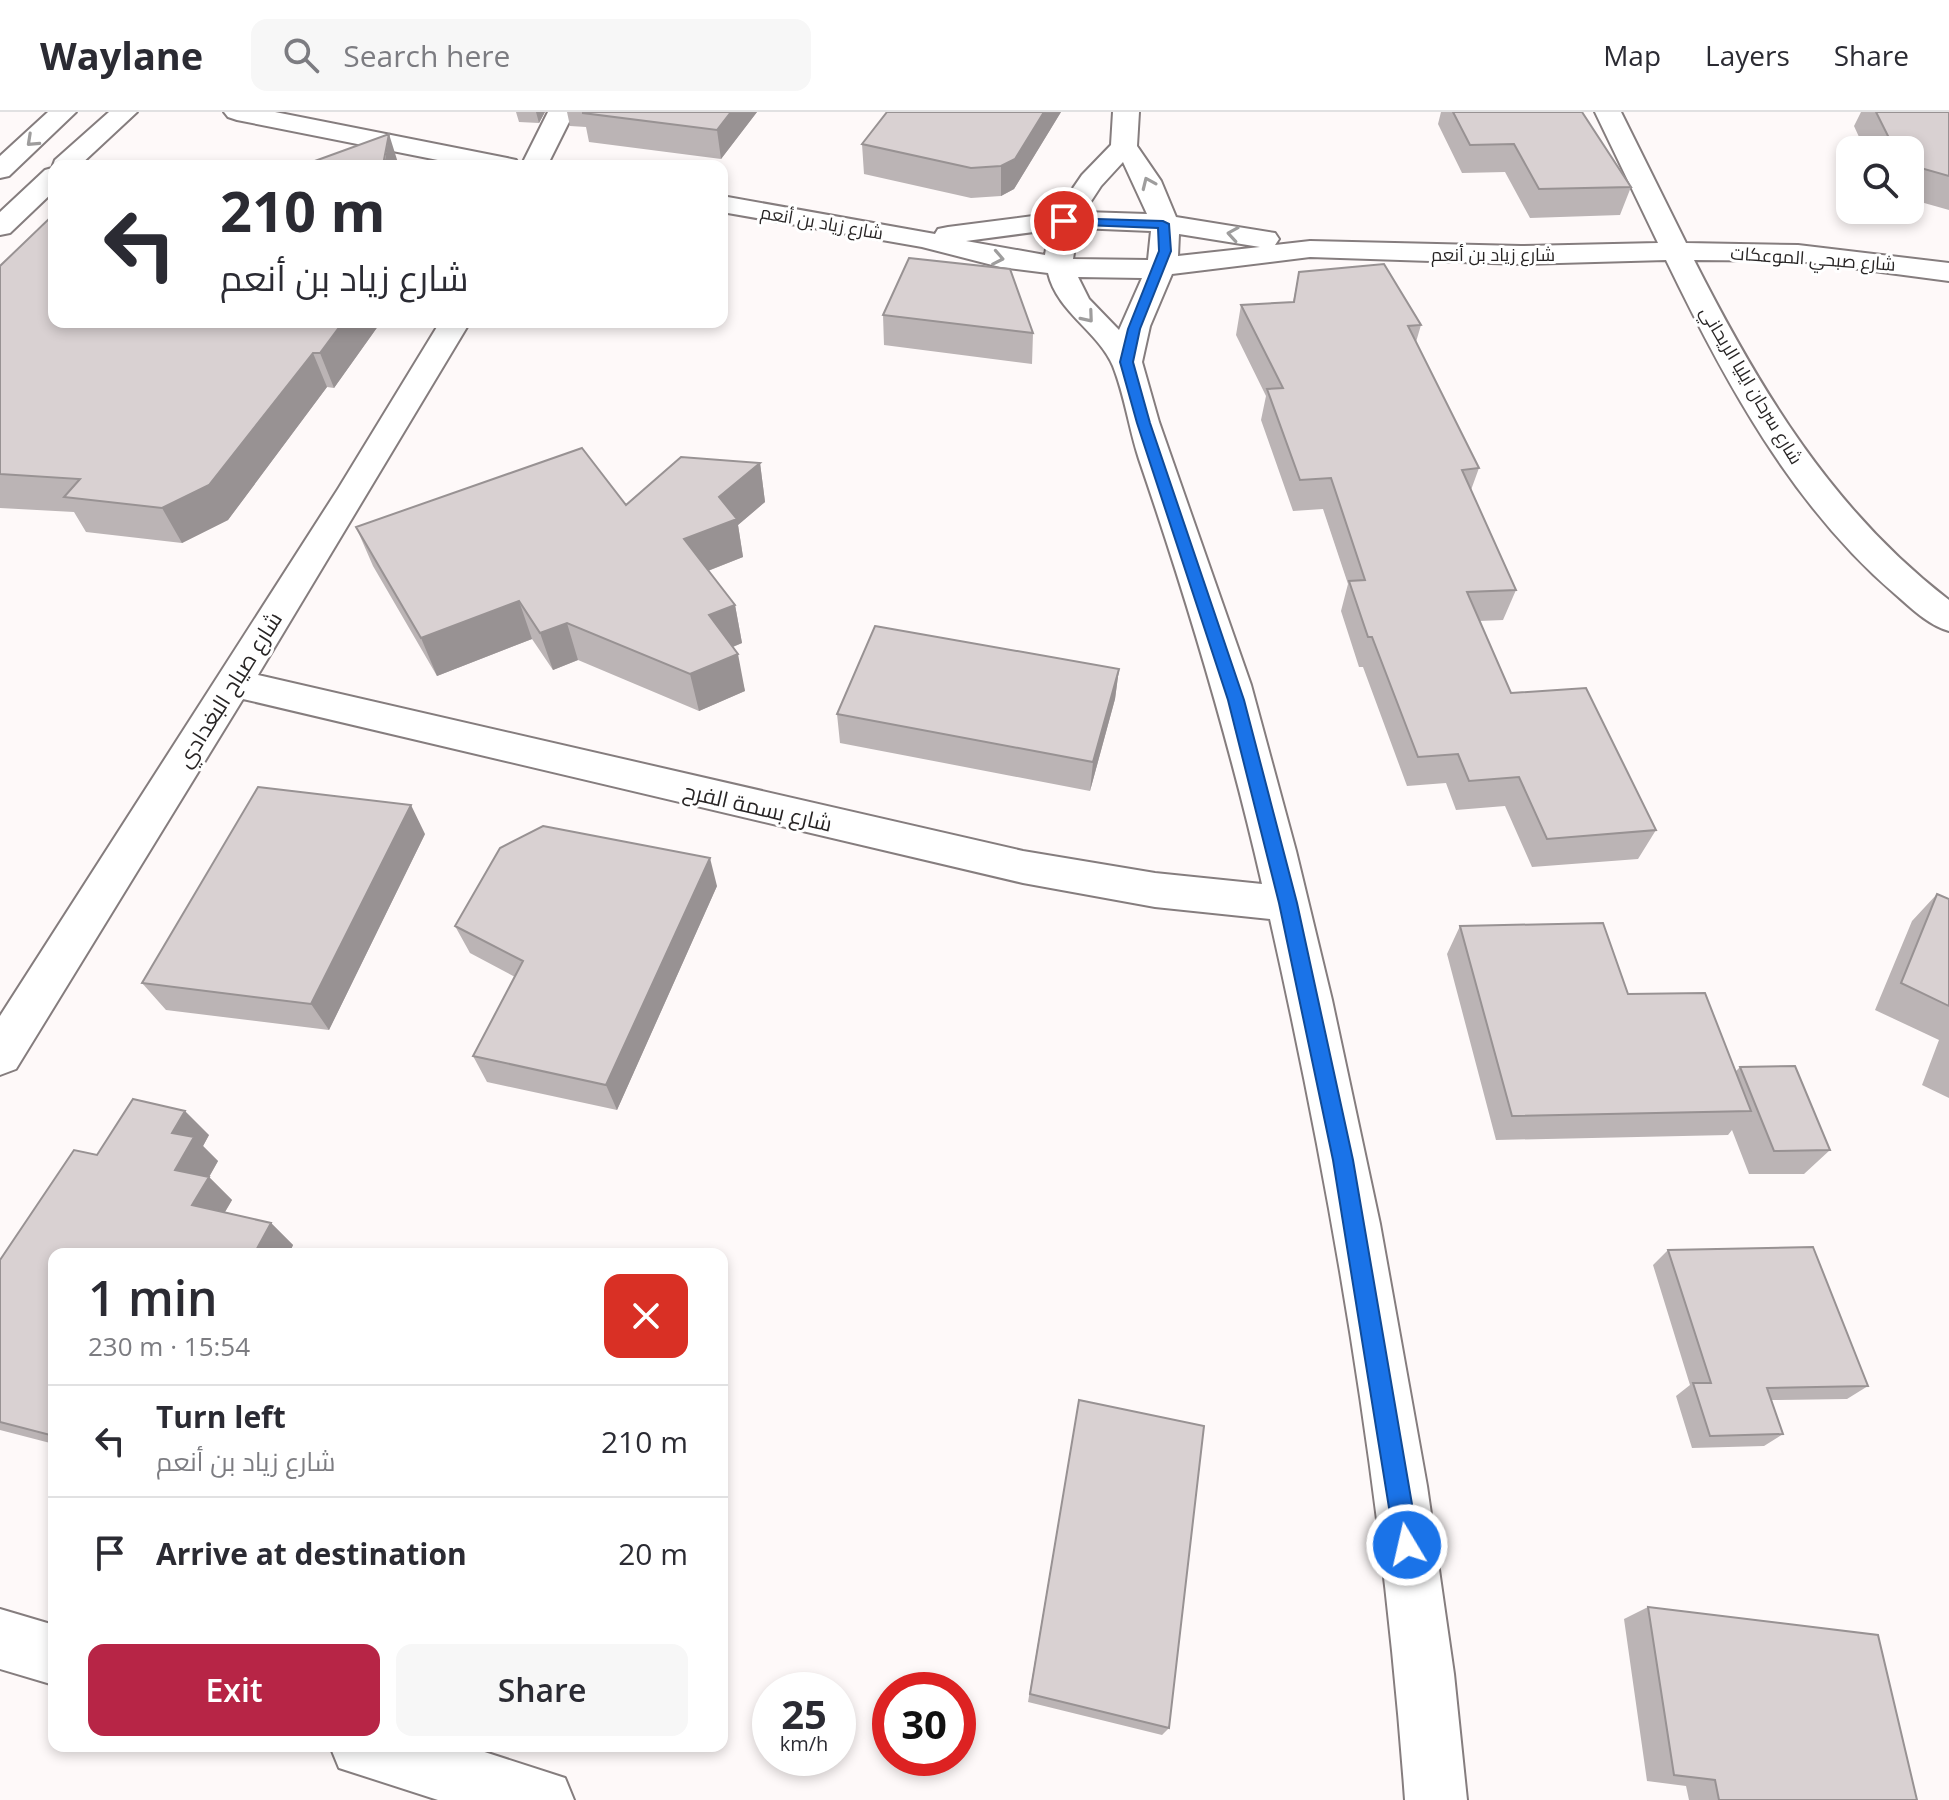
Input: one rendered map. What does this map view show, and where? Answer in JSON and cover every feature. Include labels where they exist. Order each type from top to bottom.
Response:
[{"type":"street","points":[[0,170],[63,112]]},
{"type":"street","points":[[71,160],[124,112]]},
{"type":"street","points":[[237,112],[477,160]]},
{"type":"street","points":[[537,160],[561,112]]},
{"type":"street","points":[[1126,112],[1124,147],[1144,173],[1163,224],[1166,244],[1160,268],[1134,329],[1127,362]]},
{"type":"street","name":"شارع سرحان ايليا الريحاني","points":[[1608,112],[1676,251],[1752,392],[1791,455],[1831,509],[1895,573],[1949,619]]},
{"type":"street","points":[[1124,147],[1098,171],[1064,221],[1058,243],[1058,267],[1065,287],[1074,300],[1127,362],[1143,423],[1236,700],[1288,903],[1343,1160],[1383,1390],[1416,1607],[1436,1800]]},
{"type":"street","points":[[0,227],[48,182]]},
{"type":"street","name":"شارع زياد بن أنعم","points":[[728,205],[922,239],[968,252],[1058,267],[1114,271],[1310,249],[1521,255],[1676,251]]},
{"type":"street","name":"شارع زياد بن أنعم","points":[[922,239],[1064,221],[1163,224],[1245,235],[1310,249]]},
{"type":"street","name":"شارع صبحي الموعكات","points":[[1676,251],[1798,253],[1949,272]]},
{"type":"street","name":"شارع صياح البغدادي","points":[[0,1055],[355,489],[451,328]]},
{"type":"street","name":"شارع بسمة الفرح","points":[[232,683],[1023,867],[1125,888],[1204,898],[1288,903]]},
{"type":"street","points":[[0,1639],[48,1653]]},
{"type":"street","points":[[381,1752],[543,1800]]},
{"type":"building","points":[[583,112],[731,112],[717,130]]},
{"type":"building","points":[[887,112],[1044,112],[1015,159],[1001,166],[971,168],[862,144]]},
{"type":"building","points":[[1453,112],[1582,112],[1631,187],[1539,189],[1514,144],[1470,145]]},
{"type":"building","points":[[1876,112],[1949,112],[1949,176],[1924,169],[1924,136],[1888,136]]},
{"type":"building","points":[[389,134],[384,160],[318,160]]},
{"type":"building","points":[[48,220],[48,328],[339,328],[320,353],[313,353],[209,485],[162,508],[64,497],[80,479],[0,474],[0,266]]},
{"type":"building","points":[[909,258],[1010,269],[1033,333],[883,315]]},
{"type":"building","points":[[1384,264],[1421,325],[1408,326],[1479,468],[1462,470],[1516,590],[1467,592],[1511,693],[1586,688],[1656,830],[1547,839],[1519,777],[1469,781],[1458,754],[1418,757],[1372,637],[1368,637],[1349,581],[1365,580],[1331,478],[1300,480],[1267,389],[1283,388],[1241,305],[1294,302],[1299,272]]},
{"type":"building","points":[[582,448],[626,505],[681,457],[760,463],[719,497],[737,519],[684,539],[735,605],[709,615],[738,654],[690,674],[567,623],[540,633],[519,601],[421,638],[356,527]]},
{"type":"building","points":[[875,626],[1119,669],[1093,762],[837,714]]},
{"type":"building","points":[[258,787],[411,805],[311,1004],[142,983]]},
{"type":"building","points":[[543,826],[710,858],[606,1085],[473,1056],[523,961],[455,926],[500,848]]},
{"type":"building","points":[[1937,894],[1949,899],[1949,1006],[1901,983]]},
{"type":"building","points":[[1603,923],[1628,994],[1705,993],[1751,1111],[1512,1116],[1460,926]]},
{"type":"building","points":[[1795,1066],[1830,1150],[1774,1151],[1740,1067]]},
{"type":"building","points":[[133,1099],[185,1111],[172,1133],[194,1137],[175,1170],[209,1177],[192,1205],[271,1223],[257,1248],[48,1248],[48,1434],[0,1422],[0,1260],[74,1150],[97,1155]]},
{"type":"building","points":[[1813,1247],[1868,1386],[1767,1388],[1783,1434],[1710,1436],[1693,1383],[1711,1383],[1668,1250]]},
{"type":"building","points":[[1079,1400],[1204,1426],[1169,1728],[1030,1694]]},
{"type":"building","points":[[1648,1607],[1878,1635],[1917,1800],[1719,1800],[1715,1780],[1674,1775]]},
{"type":"route","points":[[1064,221],[1163,224],[1165,251],[1134,329],[1127,362],[1143,423],[1236,700],[1288,903],[1343,1160],[1407,1545]]}]
